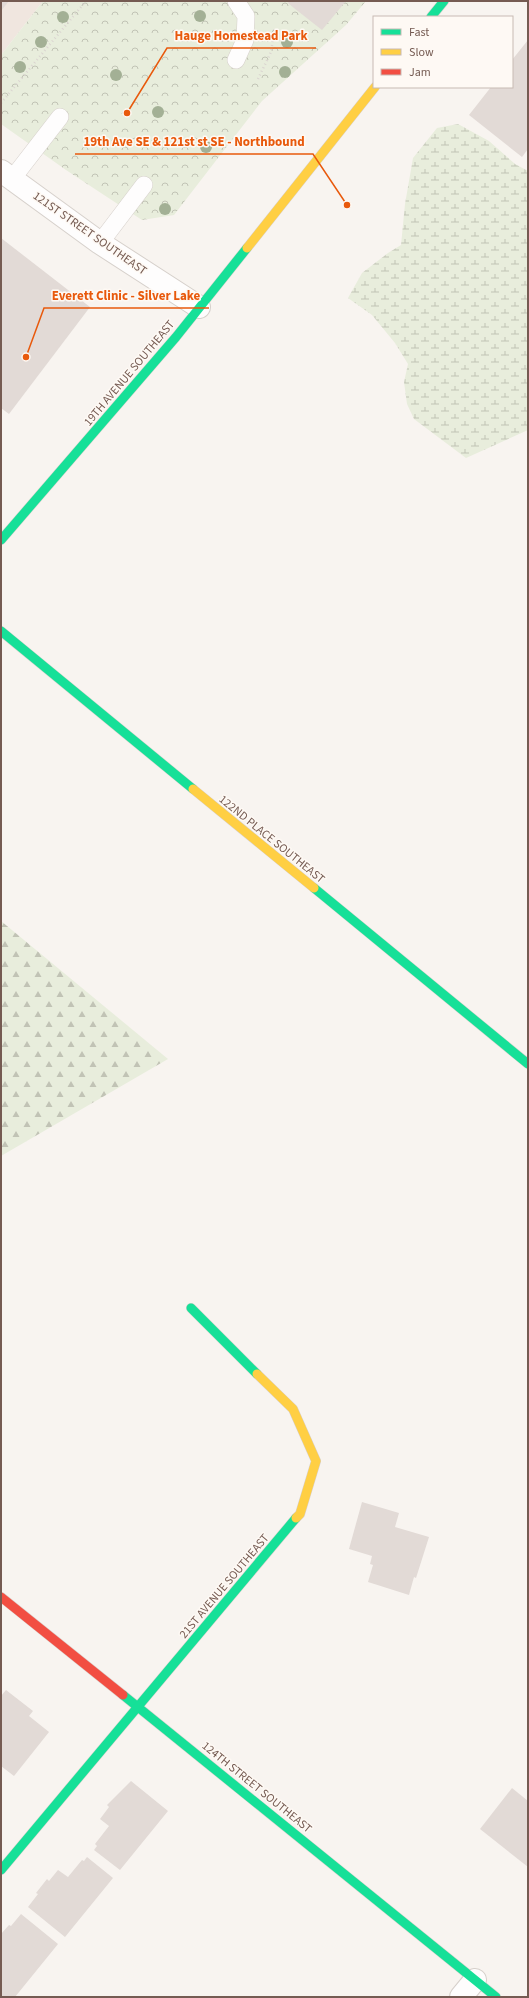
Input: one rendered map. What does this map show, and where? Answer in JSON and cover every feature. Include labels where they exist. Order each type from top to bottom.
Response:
[{"type":"street","points":[[432,16],[444,1]]},
{"type":"street","name":"19TH AVENUE SOUTHEAST","points":[[1,540],[164,351],[374,88]]},
{"type":"street","name":"121ST STREET SOUTHEAST","points":[[6,175],[100,243],[199,307]]},
{"type":"street","name":"122ND PLACE SOUTHEAST","points":[[1,631],[528,1064]]},
{"type":"street","name":"21ST AVENUE SOUTHEAST","points":[[1,1870],[300,1514],[316,1461],[293,1409],[191,1308]]},
{"type":"street","name":"124TH STREET SOUTHEAST","points":[[1,1598],[496,1997]]},
{"type":"street","points":[[461,1997],[475,1980]]},
{"type":"lane","points":[[236,1],[246,16],[245,40],[236,60]]},
{"type":"lane","points":[[6,175],[60,117]]},
{"type":"lane","points":[[100,243],[144,185]]},
{"type":"path","points":[[1,103],[86,1]]},
{"type":"shaded area","points":[[1,1],[43,1],[1,55]]},
{"type":"green space","points":[[43,1],[366,1],[346,25],[262,101],[174,215],[142,220],[66,170],[1,124],[1,55]]},
{"type":"green space","points":[[458,124],[489,141],[515,164],[528,171],[528,430],[466,458],[414,419],[407,404],[404,382],[408,364],[395,343],[372,315],[348,298],[362,273],[401,245],[405,204],[413,158],[437,128]]},
{"type":"green space","points":[[1,921],[168,1059],[1,1156]]},
{"type":"building","points":[[1,1],[9,1],[1,11]]},
{"type":"building","points":[[289,1],[346,1],[322,30],[288,3]]},
{"type":"building","points":[[528,40],[528,149],[522,157],[469,115],[490,88],[513,88],[513,59]]},
{"type":"building","points":[[1,238],[90,307],[9,414],[1,408]]},
{"type":"building","points":[[362,1502],[399,1513],[395,1527],[429,1537],[409,1595],[368,1582],[373,1565],[370,1564],[372,1556],[349,1549]]},
{"type":"building","points":[[6,1690],[33,1711],[29,1716],[49,1732],[14,1776],[1,1766],[1,1696]]},
{"type":"building","points":[[131,1781],[168,1811],[120,1870],[94,1850],[97,1846],[95,1844],[109,1826],[100,1819],[109,1807],[107,1805]]},
{"type":"building","points":[[512,1788],[528,1801],[528,1867],[480,1829]]},
{"type":"building","points":[[87,1857],[113,1878],[65,1937],[28,1907],[38,1894],[36,1893],[47,1879],[49,1881],[58,1870],[68,1877],[82,1860],[84,1861]]},
{"type":"building","points":[[21,1914],[58,1944],[15,1997],[3,1997],[1,1995],[1,1934],[9,1925],[11,1926]]},
{"type":"traffic: fast","points":[[432,16],[444,1]]},
{"type":"traffic: fast","points":[[1,540],[176,337],[247,248]]},
{"type":"traffic: fast","points":[[1,631],[193,789]]},
{"type":"traffic: fast","points":[[314,888],[528,1064]]},
{"type":"traffic: fast","points":[[191,1308],[257,1374]]},
{"type":"traffic: fast","points":[[1,1870],[296,1518]]},
{"type":"traffic: fast","points":[[123,1695],[496,1997]]},
{"type":"traffic: slow","points":[[247,248],[374,88]]},
{"type":"traffic: slow","points":[[193,789],[314,888]]},
{"type":"traffic: slow","points":[[257,1374],[293,1409],[316,1461],[300,1514],[296,1518]]},
{"type":"traffic: jam","points":[[1,1597],[123,1695]]},
{"type":"place","name":"Hauge Homestead Park","points":[[127,113]]},
{"type":"place","name":"19th Ave SE & 121st st SE - Northbound","points":[[347,205]]},
{"type":"place","name":"Everett Clinic - Silver Lake","points":[[26,357]]}]
